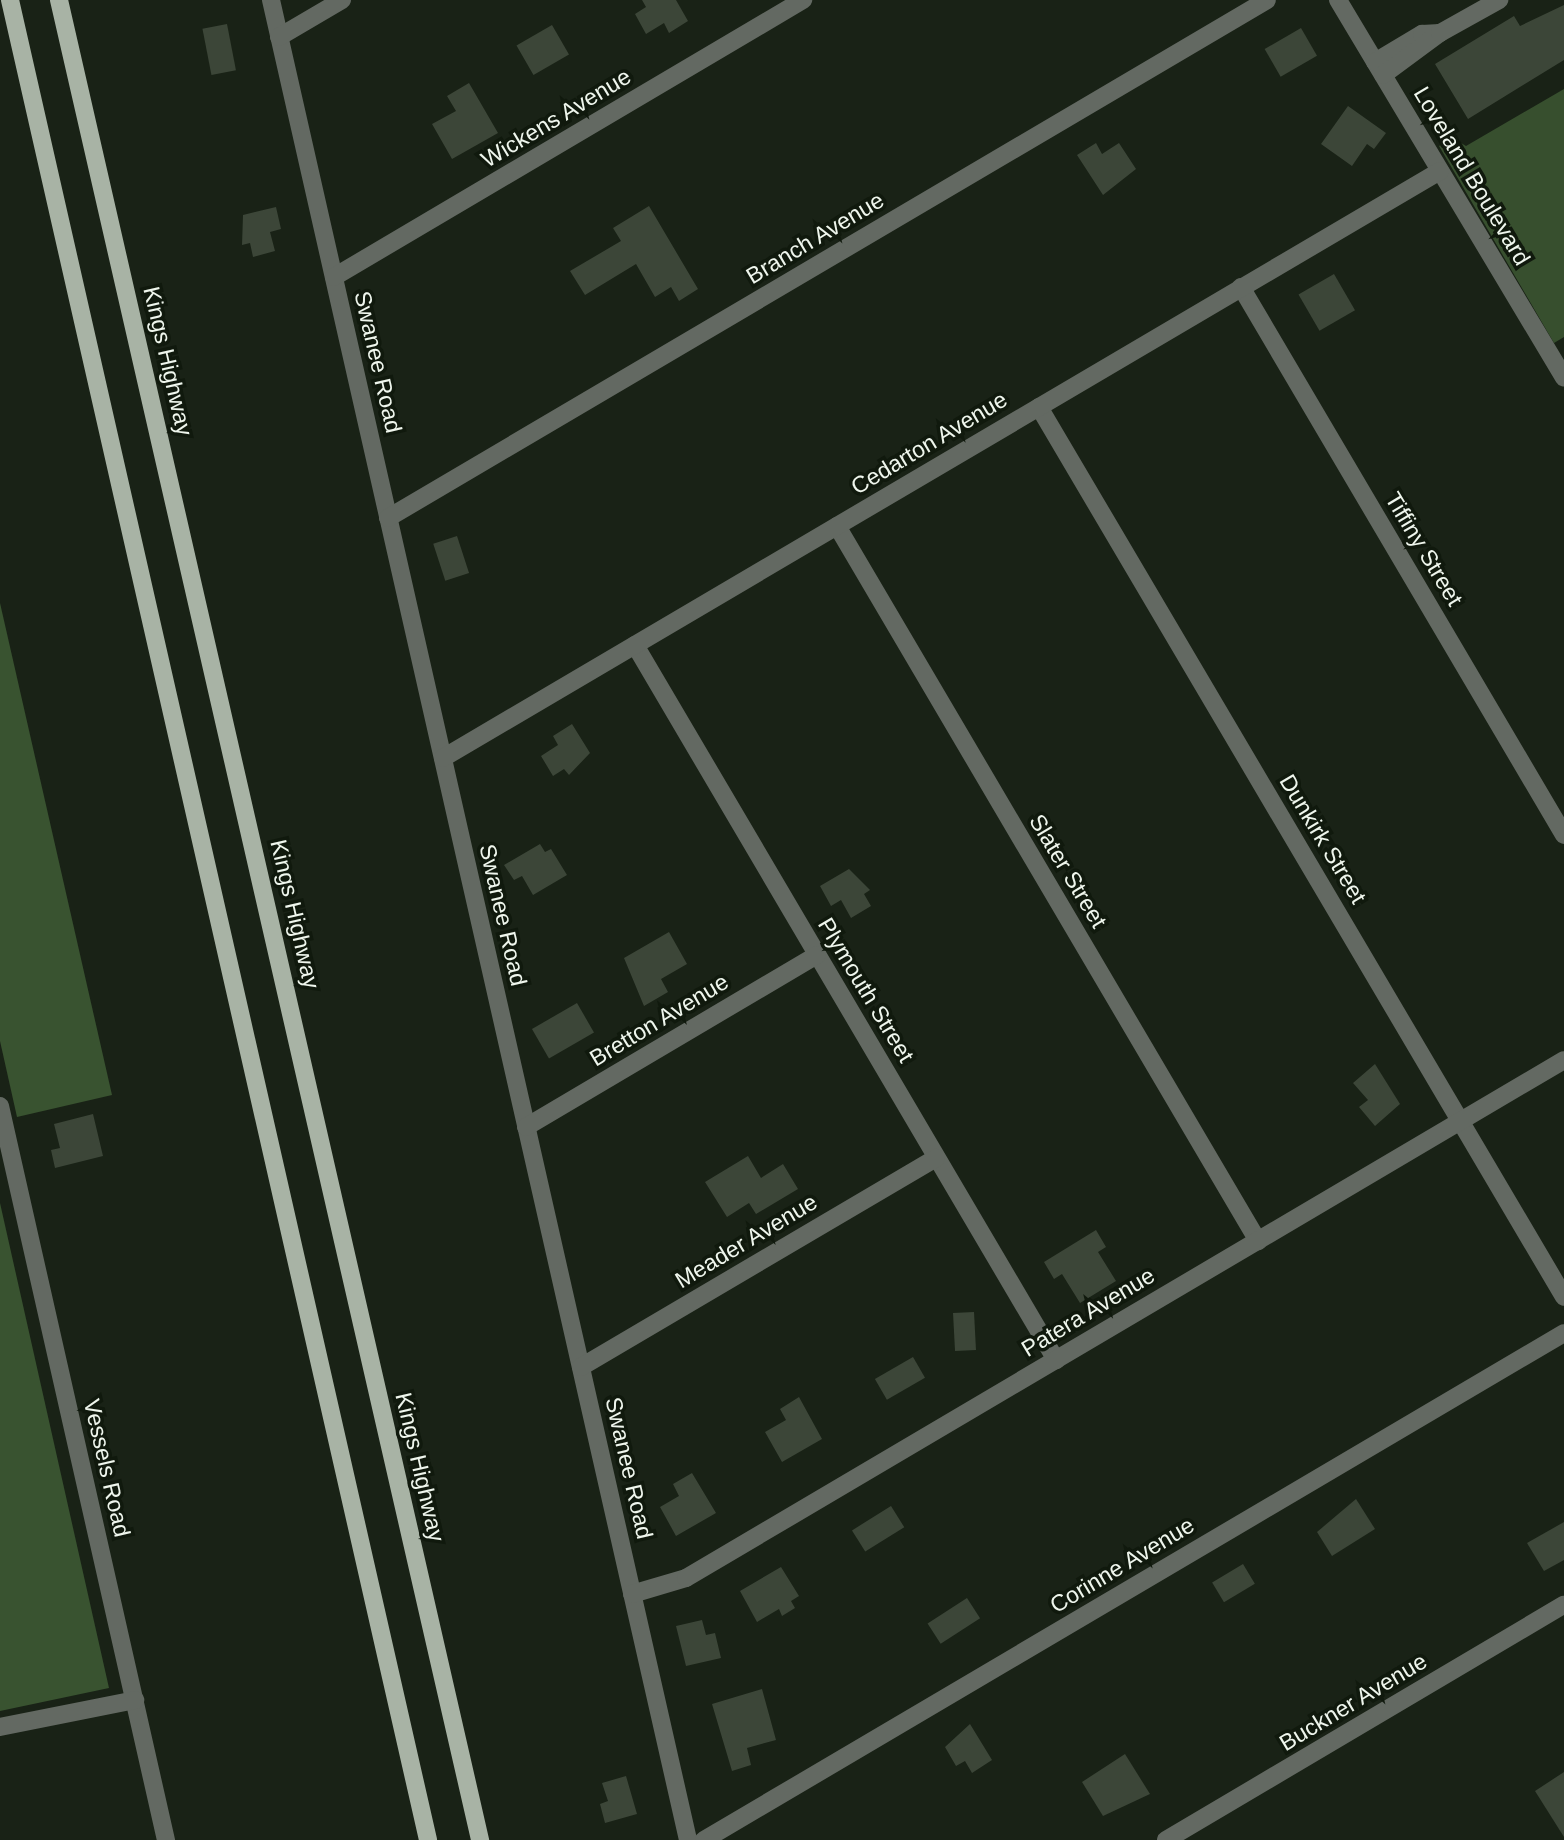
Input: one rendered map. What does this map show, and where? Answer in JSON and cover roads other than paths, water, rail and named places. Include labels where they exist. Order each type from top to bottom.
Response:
[{"type":"main road","points":[[10,0],[428,1840]]},
{"type":"main road","name":"Kings Highway","points":[[59,0],[480,1840]]},
{"type":"street","name":"Swanee Road","points":[[271,0],[688,1840]]},
{"type":"street","points":[[279,37],[342,0]]},
{"type":"street","name":"Wickens Avenue","points":[[334,277],[803,0]]},
{"type":"street","name":"Branch Avenue","points":[[388,518],[1266,0]]},
{"type":"street","name":"Loveland Boulevard","points":[[1338,0],[1564,377]]},
{"type":"street","points":[[1379,69],[1499,0]]},
{"type":"street","name":"Cedarton Avenue","points":[[443,758],[1440,171]]},
{"type":"street","name":"Tiffiny Street","points":[[1241,288],[1564,835]]},
{"type":"street","name":"Dunkirk Street","points":[[1039,407],[1564,1297]]},
{"type":"street","name":"Slater Street","points":[[837,526],[1258,1241]]},
{"type":"street","name":"Plymouth Street","points":[[635,645],[1056,1360]]},
{"type":"street","name":"Bretton Avenue","points":[[526,1127],[817,956]]},
{"type":"street","name":"Patera Avenue","points":[[632,1594],[685,1578],[1564,1060]]},
{"type":"street","name":"Vessels Road","points":[[0,1106],[166,1840]]},
{"type":"street","name":"Meader Avenue","points":[[581,1367],[936,1158]]},
{"type":"street","name":"Corinne Avenue","points":[[704,1840],[1564,1333]]},
{"type":"street","name":"Buckner Avenue","points":[[1166,1840],[1564,1605]]},
{"type":"street","points":[[0,1727],[135,1700]]}]
